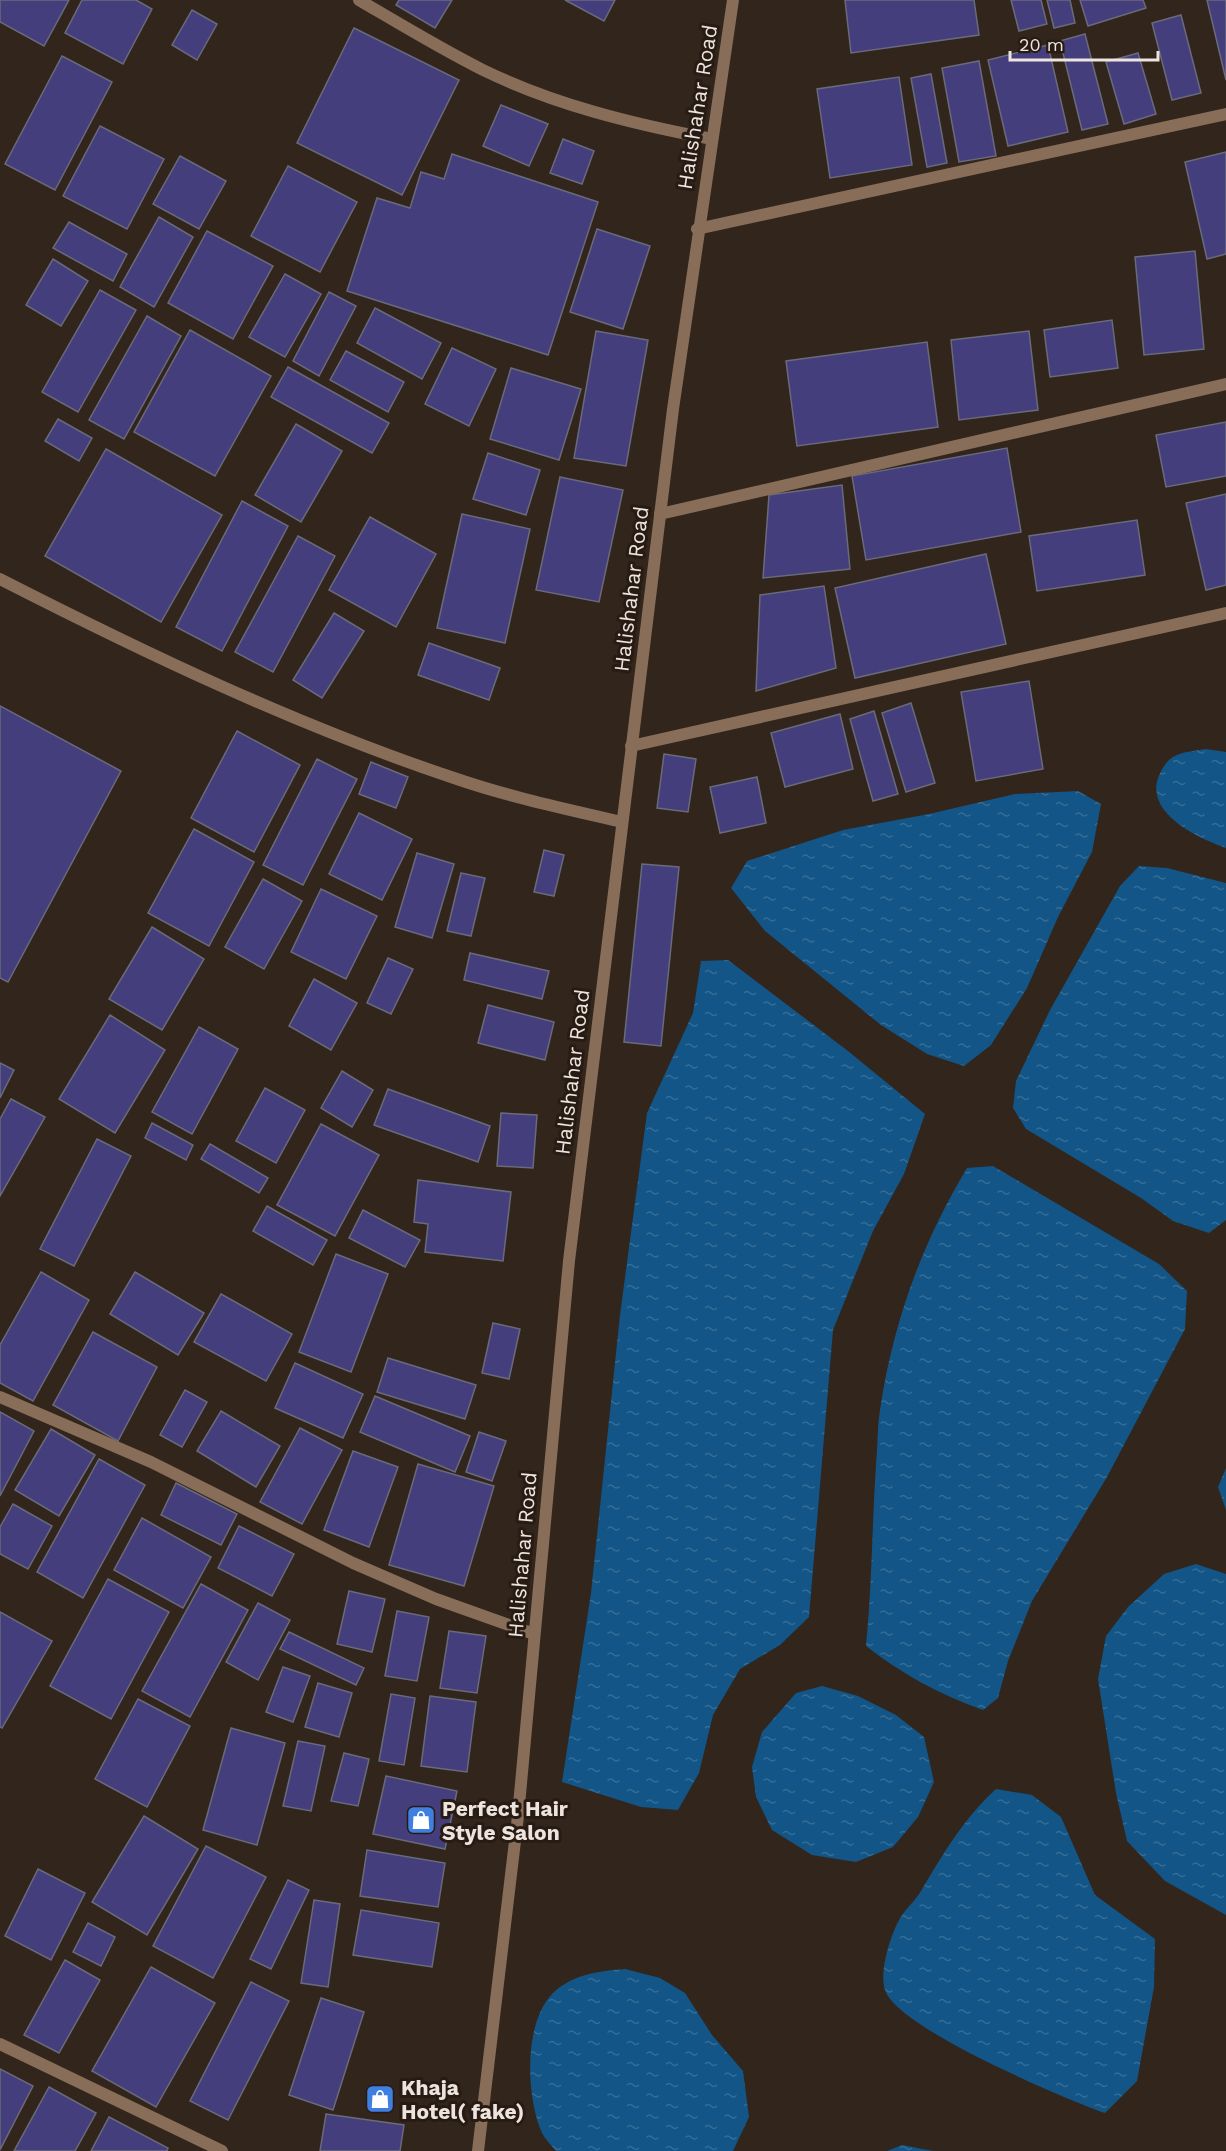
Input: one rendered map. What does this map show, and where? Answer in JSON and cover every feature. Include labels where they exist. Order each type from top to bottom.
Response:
[{"type":"street","points":[[359,0],[484,70],[571,106],[645,126],[712,139]]},
{"type":"street","name":"Halishahar Road","points":[[478,2151],[518,1816],[569,1261],[660,514],[698,229],[733,0]]},
{"type":"street","points":[[698,229],[1226,114]]},
{"type":"street","points":[[660,514],[1226,384]]},
{"type":"street","points":[[0,579],[189,670],[377,751],[456,779],[540,803],[622,822]]},
{"type":"street","points":[[631,746],[1226,613]]},
{"type":"street","points":[[0,1397],[151,1462],[353,1563],[436,1599],[534,1634]]},
{"type":"street","points":[[0,2044],[222,2151]]},
{"type":"water","points":[[1206,749],[1226,752],[1226,848],[1202,838],[1177,823],[1160,803],[1156,791],[1162,769],[1171,758],[1182,753]]},
{"type":"water","points":[[1078,791],[1101,804],[1092,852],[1058,917],[1027,988],[991,1045],[964,1066],[927,1054],[881,1025],[765,931],[731,888],[747,861],[843,830],[929,814],[1015,794]]},
{"type":"water","points":[[1139,866],[1167,868],[1226,883],[1226,1220],[1209,1233],[1173,1221],[1141,1198],[1026,1129],[1013,1108],[1016,1081],[1050,1010],[1120,886]]},
{"type":"water","points":[[728,960],[848,1051],[925,1114],[904,1174],[873,1231],[833,1330],[809,1617],[780,1645],[740,1669],[713,1715],[699,1773],[678,1810],[641,1807],[562,1782],[591,1593],[620,1315],[647,1113],[693,1013],[701,961]]},
{"type":"water","points":[[993,1166],[1159,1264],[1187,1291],[1185,1329],[1107,1477],[1032,1601],[1008,1661],[998,1698],[983,1710],[922,1683],[893,1666],[866,1646],[878,1424],[886,1377],[901,1315],[936,1225],[967,1168]]},
{"type":"water","points":[[1226,1468],[1226,1510],[1218,1487]]},
{"type":"water","points":[[1196,1564],[1226,1574],[1226,1915],[1165,1881],[1127,1841],[1116,1793],[1098,1679],[1106,1636],[1128,1607],[1164,1574]]},
{"type":"water","points":[[822,1686],[858,1696],[896,1715],[924,1737],[934,1782],[918,1817],[893,1847],[856,1862],[812,1855],[772,1830],[756,1797],[752,1767],[762,1732],[796,1693]]},
{"type":"water","points":[[996,1789],[1032,1795],[1061,1817],[1095,1895],[1155,1939],[1154,1987],[1137,2081],[1105,2113],[1021,2078],[949,2042],[896,2006],[885,1990],[883,1974],[886,1955],[899,1920],[919,1895],[964,1824]]},
{"type":"water","points":[[625,1969],[660,1978],[685,1993],[712,2035],[743,2071],[749,2117],[733,2151],[556,2151],[543,2135],[533,2100],[530,2061],[536,2022],[543,2006],[553,1993],[569,1982],[596,1972]]},
{"type":"water","points":[[902,2145],[933,2151],[887,2151]]},
{"type":"building","points":[[0,0],[69,0],[44,46],[0,22]]},
{"type":"building","points":[[82,0],[136,0],[152,9],[123,64],[65,33]]},
{"type":"building","points":[[399,0],[452,0],[435,28],[396,5]]},
{"type":"building","points":[[565,0],[615,0],[604,21]]},
{"type":"building","points":[[845,0],[974,0],[979,35],[851,53]]},
{"type":"building","points":[[1011,0],[1041,0],[1047,24],[1019,31]]},
{"type":"building","points":[[1047,0],[1070,0],[1075,23],[1054,28]]},
{"type":"building","points":[[1080,0],[1143,0],[1146,8],[1088,26]]},
{"type":"building","points":[[1207,0],[1226,0],[1226,80]]},
{"type":"building","points":[[192,10],[217,24],[197,60],[172,45]]},
{"type":"building","points":[[1181,15],[1201,93],[1172,100],[1152,23]]},
{"type":"building","points":[[354,28],[459,80],[402,195],[297,143]]},
{"type":"building","points":[[1085,34],[1108,124],[1082,130],[1060,41]]},
{"type":"building","points":[[1048,45],[1068,132],[1008,146],[988,60]]},
{"type":"building","points":[[1138,53],[1156,114],[1124,124],[1106,62]]},
{"type":"building","points":[[62,56],[112,82],[55,190],[5,164]]},
{"type":"building","points":[[979,61],[996,156],[959,162],[942,68]]},
{"type":"building","points":[[931,74],[947,163],[927,167],[911,78]]},
{"type":"building","points":[[899,77],[912,165],[830,178],[817,89]]},
{"type":"building","points":[[501,105],[548,124],[529,166],[483,146]]},
{"type":"building","points":[[100,126],[164,159],[127,229],[63,196]]},
{"type":"building","points":[[563,139],[594,151],[582,184],[550,173]]},
{"type":"building","points":[[1226,152],[1226,254],[1207,259],[1185,162]]},
{"type":"building","points":[[452,154],[598,202],[548,355],[347,291],[377,198],[410,208],[421,172],[444,179]]},
{"type":"building","points":[[180,156],[226,181],[199,229],[153,204]]},
{"type":"building","points":[[288,166],[357,202],[320,272],[251,236]]},
{"type":"building","points":[[159,217],[193,237],[154,307],[120,287]]},
{"type":"building","points":[[69,222],[127,254],[113,281],[53,248]]},
{"type":"building","points":[[597,229],[650,246],[623,329],[570,312]]},
{"type":"building","points":[[207,231],[273,266],[233,339],[168,303]]},
{"type":"building","points":[[1195,251],[1204,349],[1144,355],[1135,257]]},
{"type":"building","points":[[53,259],[88,281],[61,326],[26,305]]},
{"type":"building","points":[[285,274],[321,294],[285,357],[249,337]]},
{"type":"building","points":[[100,290],[136,310],[78,412],[42,392]]},
{"type":"building","points":[[329,292],[356,306],[319,376],[293,361]]},
{"type":"building","points":[[375,308],[441,343],[422,379],[357,343]]},
{"type":"building","points":[[147,316],[181,336],[124,439],[89,420]]},
{"type":"building","points":[[1112,320],[1118,368],[1050,377],[1044,330]]},
{"type":"building","points":[[190,330],[271,376],[215,476],[134,432]]},
{"type":"building","points":[[596,331],[648,340],[626,466],[574,458]]},
{"type":"building","points":[[1029,331],[1038,410],[959,420],[951,340]]},
{"type":"building","points":[[927,342],[938,427],[797,446],[786,361]]},
{"type":"building","points":[[452,348],[496,369],[469,426],[425,404]]},
{"type":"building","points":[[346,351],[404,382],[388,412],[330,380]]},
{"type":"building","points":[[288,367],[389,423],[372,453],[271,397]]},
{"type":"building","points":[[511,368],[581,389],[559,460],[490,439]]},
{"type":"building","points":[[58,419],[92,438],[79,461],[45,441]]},
{"type":"building","points":[[1226,422],[1226,476],[1166,487],[1156,435]]},
{"type":"building","points":[[296,424],[342,451],[301,522],[255,495]]},
{"type":"building","points":[[1007,448],[1021,532],[866,560],[852,476]]},
{"type":"building","points":[[106,449],[222,515],[161,622],[45,556]]},
{"type":"building","points":[[488,453],[540,470],[526,515],[473,499]]},
{"type":"building","points":[[560,477],[623,490],[599,602],[536,590]]},
{"type":"building","points":[[842,485],[850,569],[763,578],[769,495]]},
{"type":"building","points":[[1226,494],[1226,585],[1206,590],[1186,503]]},
{"type":"building","points":[[242,501],[288,526],[222,651],[176,627]]},
{"type":"building","points":[[462,514],[530,529],[505,643],[437,628]]},
{"type":"building","points":[[370,517],[436,554],[396,627],[329,590]]},
{"type":"building","points":[[1137,520],[1145,575],[1037,591],[1029,536]]},
{"type":"building","points":[[298,536],[335,556],[273,672],[235,652]]},
{"type":"building","points":[[986,554],[1006,644],[855,678],[835,588]]},
{"type":"building","points":[[824,586],[836,668],[756,691],[760,595]]},
{"type":"building","points":[[334,613],[364,631],[322,698],[293,680]]},
{"type":"building","points":[[429,643],[500,668],[489,700],[418,675]]},
{"type":"building","points":[[1029,681],[1043,769],[976,781],[961,692]]},
{"type":"building","points":[[911,703],[935,783],[906,792],[882,713]]},
{"type":"building","points":[[0,706],[121,771],[8,982],[0,978]]},
{"type":"building","points":[[874,711],[898,794],[873,801],[850,719]]},
{"type":"building","points":[[840,714],[853,769],[785,787],[771,733]]},
{"type":"building","points":[[237,731],[300,765],[254,852],[191,818]]},
{"type":"building","points":[[664,754],[696,759],[688,812],[657,808]]},
{"type":"building","points":[[317,759],[357,779],[303,885],[263,865]]},
{"type":"building","points":[[371,762],[408,777],[396,808],[359,794]]},
{"type":"building","points":[[757,777],[766,823],[720,833],[710,787]]},
{"type":"building","points":[[359,813],[412,839],[382,900],[329,874]]},
{"type":"building","points":[[194,829],[254,862],[209,946],[148,913]]},
{"type":"building","points":[[544,850],[564,855],[554,896],[534,892]]},
{"type":"building","points":[[417,853],[454,864],[432,938],[395,927]]},
{"type":"building","points":[[642,864],[679,867],[661,1046],[624,1042]]},
{"type":"building","points":[[461,873],[485,878],[471,936],[447,931]]},
{"type":"building","points":[[263,879],[302,901],[264,969],[225,947]]},
{"type":"building","points":[[321,889],[377,916],[346,979],[291,952]]},
{"type":"building","points":[[152,927],[204,959],[162,1030],[109,999]]},
{"type":"building","points":[[470,953],[549,971],[542,999],[464,980]]},
{"type":"building","points":[[388,958],[413,969],[391,1014],[367,1003]]},
{"type":"building","points":[[314,979],[357,1003],[331,1050],[289,1026]]},
{"type":"building","points":[[488,1005],[554,1022],[545,1060],[478,1043]]},
{"type":"building","points":[[110,1015],[165,1050],[115,1133],[59,1099]]},
{"type":"building","points":[[199,1027],[238,1049],[192,1134],[152,1112]]},
{"type":"building","points":[[0,1063],[14,1070],[0,1098]]},
{"type":"building","points":[[342,1071],[373,1090],[352,1127],[321,1108]]},
{"type":"building","points":[[265,1088],[305,1110],[276,1163],[236,1141]]},
{"type":"building","points":[[388,1089],[490,1126],[478,1162],[374,1125]]},
{"type":"building","points":[[11,1099],[45,1117],[0,1196],[0,1119]]},
{"type":"building","points":[[501,1113],[537,1115],[533,1168],[497,1166]]},
{"type":"building","points":[[152,1123],[193,1145],[186,1160],[145,1138]]},
{"type":"building","points":[[321,1124],[379,1155],[335,1236],[277,1205]]},
{"type":"building","points":[[97,1139],[131,1156],[74,1266],[40,1249]]},
{"type":"building","points":[[210,1144],[268,1178],[259,1193],[201,1159]]},
{"type":"building","points":[[418,1180],[511,1192],[503,1261],[425,1252],[428,1224],[414,1222]]},
{"type":"building","points":[[267,1206],[327,1240],[313,1265],[253,1231]]},
{"type":"building","points":[[363,1210],[420,1240],[405,1267],[349,1238]]},
{"type":"building","points":[[336,1254],[388,1274],[351,1372],[299,1352]]},
{"type":"building","points":[[41,1272],[89,1300],[33,1401],[0,1383],[0,1345]]},
{"type":"building","points":[[135,1272],[204,1313],[178,1355],[110,1314]]},
{"type":"building","points":[[221,1294],[292,1334],[266,1381],[194,1342]]},
{"type":"building","points":[[493,1323],[520,1329],[509,1379],[482,1373]]},
{"type":"building","points":[[93,1332],[157,1367],[118,1441],[53,1405]]},
{"type":"building","points":[[388,1358],[476,1385],[465,1419],[377,1392]]},
{"type":"building","points":[[295,1363],[363,1394],[343,1438],[275,1408]]},
{"type":"building","points":[[185,1390],[207,1402],[182,1447],[160,1435]]},
{"type":"building","points":[[375,1396],[470,1436],[455,1472],[360,1432]]},
{"type":"building","points":[[221,1411],[280,1446],[256,1487],[197,1451]]},
{"type":"building","points":[[0,1412],[34,1431],[0,1496]]},
{"type":"building","points":[[300,1428],[342,1450],[302,1524],[260,1502]]},
{"type":"building","points":[[51,1429],[95,1455],[59,1516],[15,1490]]},
{"type":"building","points":[[479,1432],[506,1441],[492,1481],[466,1472]]},
{"type":"building","points":[[353,1451],[398,1467],[369,1547],[324,1530]]},
{"type":"building","points":[[99,1459],[145,1485],[83,1598],[37,1572]]},
{"type":"building","points":[[418,1464],[494,1486],[464,1586],[389,1565]]},
{"type":"building","points":[[176,1483],[237,1514],[221,1545],[161,1515]]},
{"type":"building","points":[[13,1504],[52,1526],[28,1569],[0,1554],[0,1527]]},
{"type":"building","points":[[142,1518],[211,1557],[183,1608],[114,1570]]},
{"type":"building","points":[[239,1526],[294,1554],[272,1596],[218,1568]]},
{"type":"building","points":[[108,1579],[169,1612],[111,1719],[50,1686]]},
{"type":"building","points":[[201,1584],[248,1610],[190,1717],[142,1691]]},
{"type":"building","points":[[349,1591],[385,1599],[372,1652],[337,1644]]},
{"type":"building","points":[[258,1603],[290,1620],[258,1680],[226,1662]]},
{"type":"building","points":[[397,1611],[429,1617],[417,1681],[385,1676]]},
{"type":"building","points":[[0,1612],[52,1641],[2,1728],[0,1727]]},
{"type":"building","points":[[449,1631],[486,1636],[477,1693],[440,1688]]},
{"type":"building","points":[[289,1632],[364,1668],[356,1685],[280,1649]]},
{"type":"building","points":[[283,1667],[310,1676],[293,1722],[266,1712]]},
{"type":"building","points":[[318,1683],[352,1693],[339,1737],[305,1727]]},
{"type":"building","points":[[391,1694],[415,1698],[404,1765],[379,1761]]},
{"type":"building","points":[[430,1696],[476,1702],[467,1772],[421,1766]]},
{"type":"building","points":[[138,1699],[190,1726],[147,1807],[95,1779]]},
{"type":"building","points":[[231,1728],[285,1743],[257,1845],[203,1830]]},
{"type":"building","points":[[298,1741],[325,1746],[311,1811],[283,1806]]},
{"type":"building","points":[[344,1753],[369,1759],[358,1806],[331,1801]]},
{"type":"building","points":[[386,1776],[457,1791],[445,1849],[373,1834]]},
{"type":"building","points":[[144,1816],[198,1849],[147,1935],[92,1902]]},
{"type":"building","points":[[206,1846],[266,1877],[213,1978],[153,1946]]},
{"type":"building","points":[[367,1850],[445,1863],[438,1907],[360,1896]]},
{"type":"building","points":[[38,1869],[85,1893],[51,1960],[5,1936]]},
{"type":"building","points":[[288,1880],[309,1890],[271,1969],[250,1959]]},
{"type":"building","points":[[314,1900],[340,1904],[328,1987],[301,1983]]},
{"type":"building","points":[[361,1910],[439,1923],[432,1967],[353,1955]]},
{"type":"building","points":[[88,1923],[115,1937],[101,1966],[73,1952]]},
{"type":"building","points":[[65,1960],[100,1980],[59,2053],[24,2035]]},
{"type":"building","points":[[151,1967],[215,2003],[156,2107],[92,2071]]},
{"type":"building","points":[[251,1982],[289,2001],[228,2120],[190,2101]]},
{"type":"building","points":[[321,1998],[364,2012],[333,2110],[289,2095]]},
{"type":"building","points":[[0,2069],[33,2086],[0,2150]]},
{"type":"building","points":[[49,2087],[96,2113],[75,2151],[14,2151]]},
{"type":"building","points":[[326,2114],[404,2125],[400,2151],[320,2151]]},
{"type":"building","points":[[109,2117],[168,2148],[167,2151],[91,2151]]},
{"type":"place","name":"Perfect Hair Style Salon","points":[[421,1820]]},
{"type":"place","name":"Khaja Hotel( fake)","points":[[380,2099]]}]
